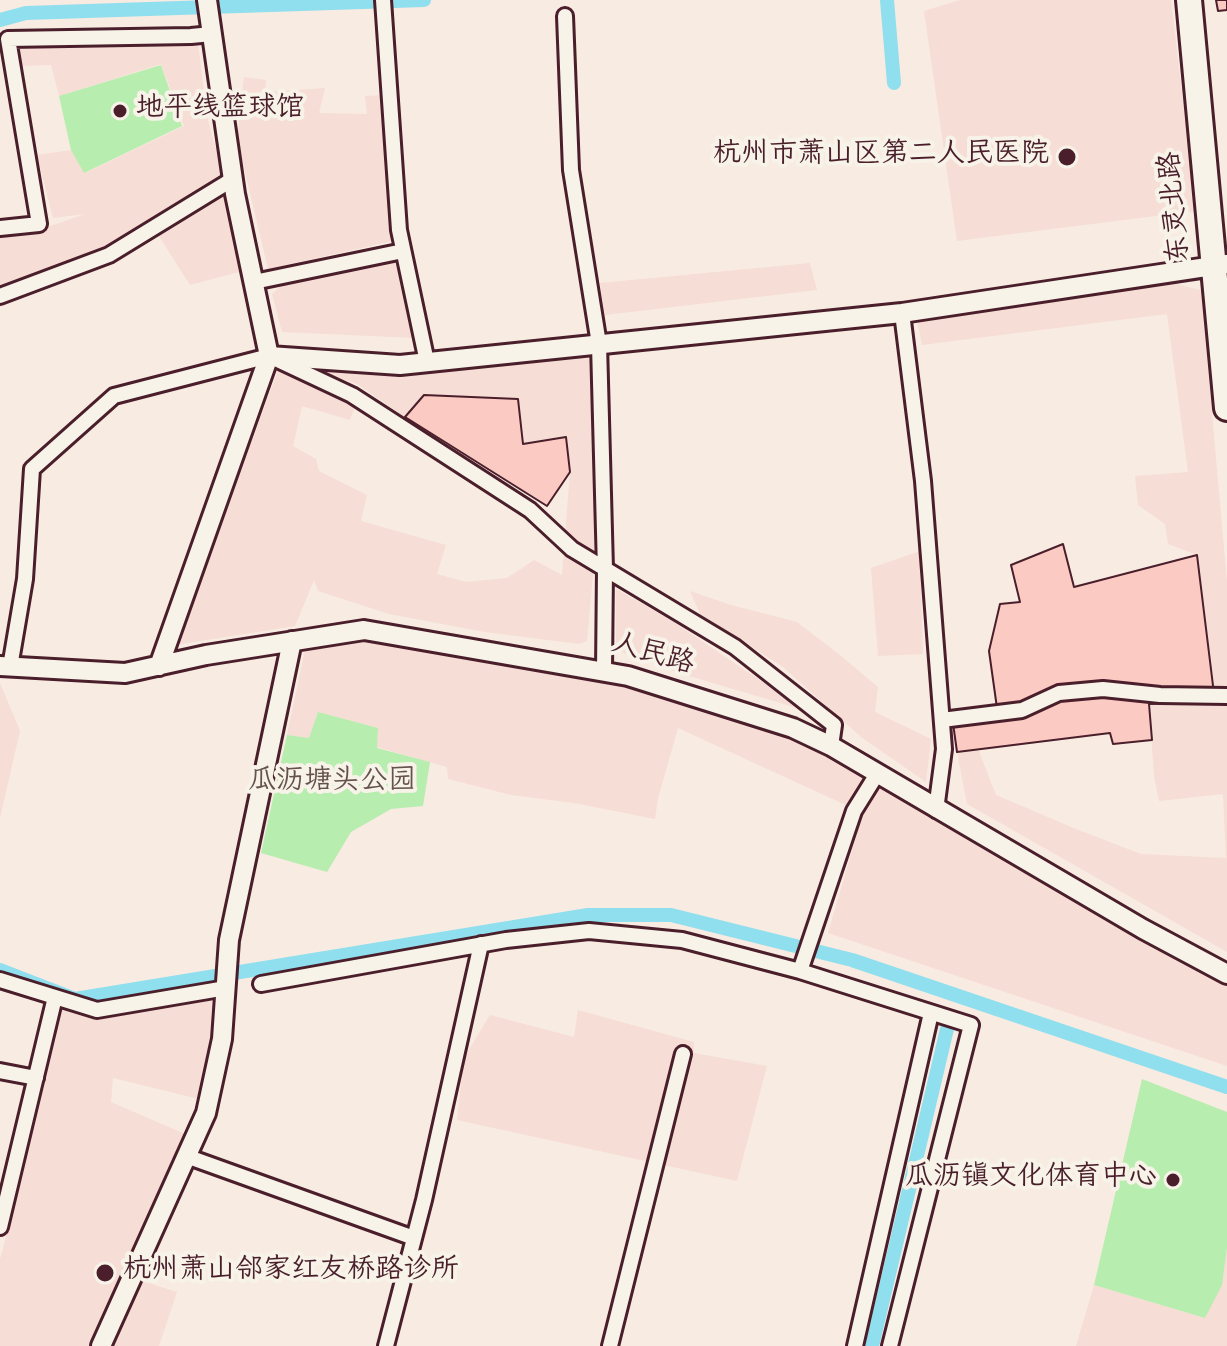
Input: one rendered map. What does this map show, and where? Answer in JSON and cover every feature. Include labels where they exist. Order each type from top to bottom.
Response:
[{"type":"main road","name":"东灵北路","points":[[1189,0],[1220,265],[1227,408]]},
{"type":"street","points":[[159,666],[269,356],[233,179],[207,0]]},
{"type":"street","points":[[383,0],[399,230],[427,362]]},
{"type":"street","points":[[565,16],[571,170],[599,344],[605,569],[604,671]]},
{"type":"street","points":[[0,228],[39,224],[8,39],[212,34]]},
{"type":"street","points":[[0,296],[109,255],[233,179]]},
{"type":"street","points":[[254,282],[403,251]]},
{"type":"street","points":[[5,666],[25,579],[32,469],[114,396],[269,356],[400,365],[902,313],[1220,265]]},
{"type":"street","points":[[902,313],[923,481],[944,749],[936,810]]},
{"type":"street","points":[[269,356],[352,395],[530,510],[572,549],[735,647],[834,725],[831,746]]},
{"type":"street","name":"人民路","points":[[5,666],[125,673],[364,630],[628,676],[793,728],[831,746],[936,810],[1227,974]]},
{"type":"street","points":[[101,1346],[206,1113],[222,1039],[229,947],[292,641]]},
{"type":"street","points":[[942,720],[1022,710],[1059,693],[1103,689],[1160,695],[1227,696]]},
{"type":"street","points":[[800,970],[854,811],[877,774]]},
{"type":"street","points":[[261,984],[481,944],[589,931],[682,940],[800,970],[971,1025],[890,1346]]},
{"type":"street","points":[[386,1346],[414,1238],[481,944]]},
{"type":"street","points":[[0,980],[97,1010],[225,995]]},
{"type":"street","points":[[0,1227],[55,997]]},
{"type":"street","points":[[855,1346],[931,1013]]},
{"type":"street","points":[[610,1346],[683,1054]]},
{"type":"street","points":[[0,1071],[36,1078]]},
{"type":"street","points":[[186,1156],[414,1238]]},
{"type":"shaded area","name":"杭州市萧山区第二人民医院","points":[[960,0],[1171,0],[1196,211],[957,241],[924,11]]},
{"type":"shaded area","points":[[198,43],[207,116],[215,147],[220,149],[239,272],[190,285],[155,230],[0,296],[0,234],[39,230],[85,214],[53,218],[37,155],[71,150],[85,173],[184,126],[161,64],[59,96],[51,65],[19,66],[17,48]]},
{"type":"shaded area","points":[[244,77],[266,80],[265,92],[325,88],[319,113],[367,114],[365,96],[383,95],[393,241],[268,269],[237,138]]},
{"type":"shaded area","points":[[398,260],[415,338],[282,332],[272,294],[284,283]]},
{"type":"shaded area","points":[[810,263],[817,290],[605,315],[600,283]]},
{"type":"shaded area","points":[[1172,283],[1201,290],[1227,582],[1227,952],[967,804],[957,752],[978,749],[996,795],[1076,829],[1141,854],[1226,858],[1223,794],[1159,801],[1154,776],[1149,704],[1215,701],[1197,555],[1168,544],[1165,524],[1138,505],[1135,476],[1188,472],[1167,314],[922,345],[917,321]]},
{"type":"shaded area","points":[[591,354],[595,552],[587,641],[579,644],[485,632],[389,614],[318,591],[314,580],[295,626],[175,645],[279,368],[356,404],[350,420],[302,406],[293,446],[316,459],[319,471],[367,495],[361,521],[446,545],[437,574],[466,582],[507,578],[534,560],[562,575],[570,472],[567,437],[523,444],[518,399],[424,395],[405,417],[357,384],[297,363],[392,374]]},
{"type":"shaded area","points":[[920,551],[923,654],[878,656],[871,568]]},
{"type":"shaded area","points":[[616,589],[672,621],[804,710],[679,673],[616,650]]},
{"type":"shaded area","points":[[690,591],[797,622],[840,655],[878,687],[875,712],[931,739],[926,782],[861,737],[783,667],[700,614]]},
{"type":"shaded area","points":[[367,639],[609,681],[788,736],[830,754],[883,789],[1227,983],[1227,1066],[828,933],[863,813],[678,728],[655,819],[574,803],[511,795],[448,779],[447,767],[377,747],[378,728],[318,712],[309,738],[287,735],[305,650]]},
{"type":"shaded area","points":[[0,683],[20,731],[0,818]]},
{"type":"shaded area","points":[[218,999],[215,1047],[199,1099],[113,1078],[111,1102],[185,1134],[126,1276],[177,1292],[159,1346],[111,1346],[132,1291],[96,1346],[0,1346],[0,1259],[17,1196],[58,1003],[135,1010]]},
{"type":"shaded area","points":[[578,1010],[694,1042],[694,1053],[767,1066],[737,1181],[457,1120],[464,1058],[490,1015],[574,1037]]},
{"type":"shaded area","points":[[1227,1248],[1227,1346],[1076,1346],[1094,1285],[1205,1318],[1223,1277]]},
{"type":"green space","name":"地平线篮球馆","points":[[161,65],[182,126],[84,173],[71,150],[59,96]]},
{"type":"green space","name":"瓜沥塘头公园","points":[[318,712],[378,728],[377,748],[430,762],[423,806],[391,809],[351,832],[327,872],[261,853],[287,735],[309,738]]},
{"type":"green space","name":"瓜沥镇文化体育中心","points":[[1142,1079],[1227,1112],[1227,1248],[1222,1285],[1205,1318],[1094,1285]]},
{"type":"building","points":[[1216,0],[1227,0],[1227,10],[1218,11]]},
{"type":"building","points":[[424,395],[518,399],[523,444],[566,437],[570,472],[547,506],[405,417]]},
{"type":"building","points":[[1063,544],[1074,587],[1197,555],[1215,702],[1149,704],[1152,740],[1113,744],[1110,733],[957,752],[952,716],[997,708],[989,651],[1000,604],[1020,602],[1011,565]]},
{"type":"waterway","points":[[0,20],[26,13],[424,0]]},
{"type":"waterway","points":[[887,0],[894,83]]},
{"type":"waterway","points":[[0,970],[75,999],[588,915],[671,915],[852,960],[1227,1087]]},
{"type":"waterway","points":[[872,1346],[947,1029]]},
{"type":"place","name":"地平线篮球馆","points":[[120,111]]},
{"type":"place","name":"杭州市萧山区第二人民医院","points":[[1067,157]]},
{"type":"place","name":"瓜沥镇文化体育中心","points":[[1173,1180]]},
{"type":"place","name":"杭州萧山邻家红友桥路诊所","points":[[105,1273]]}]
